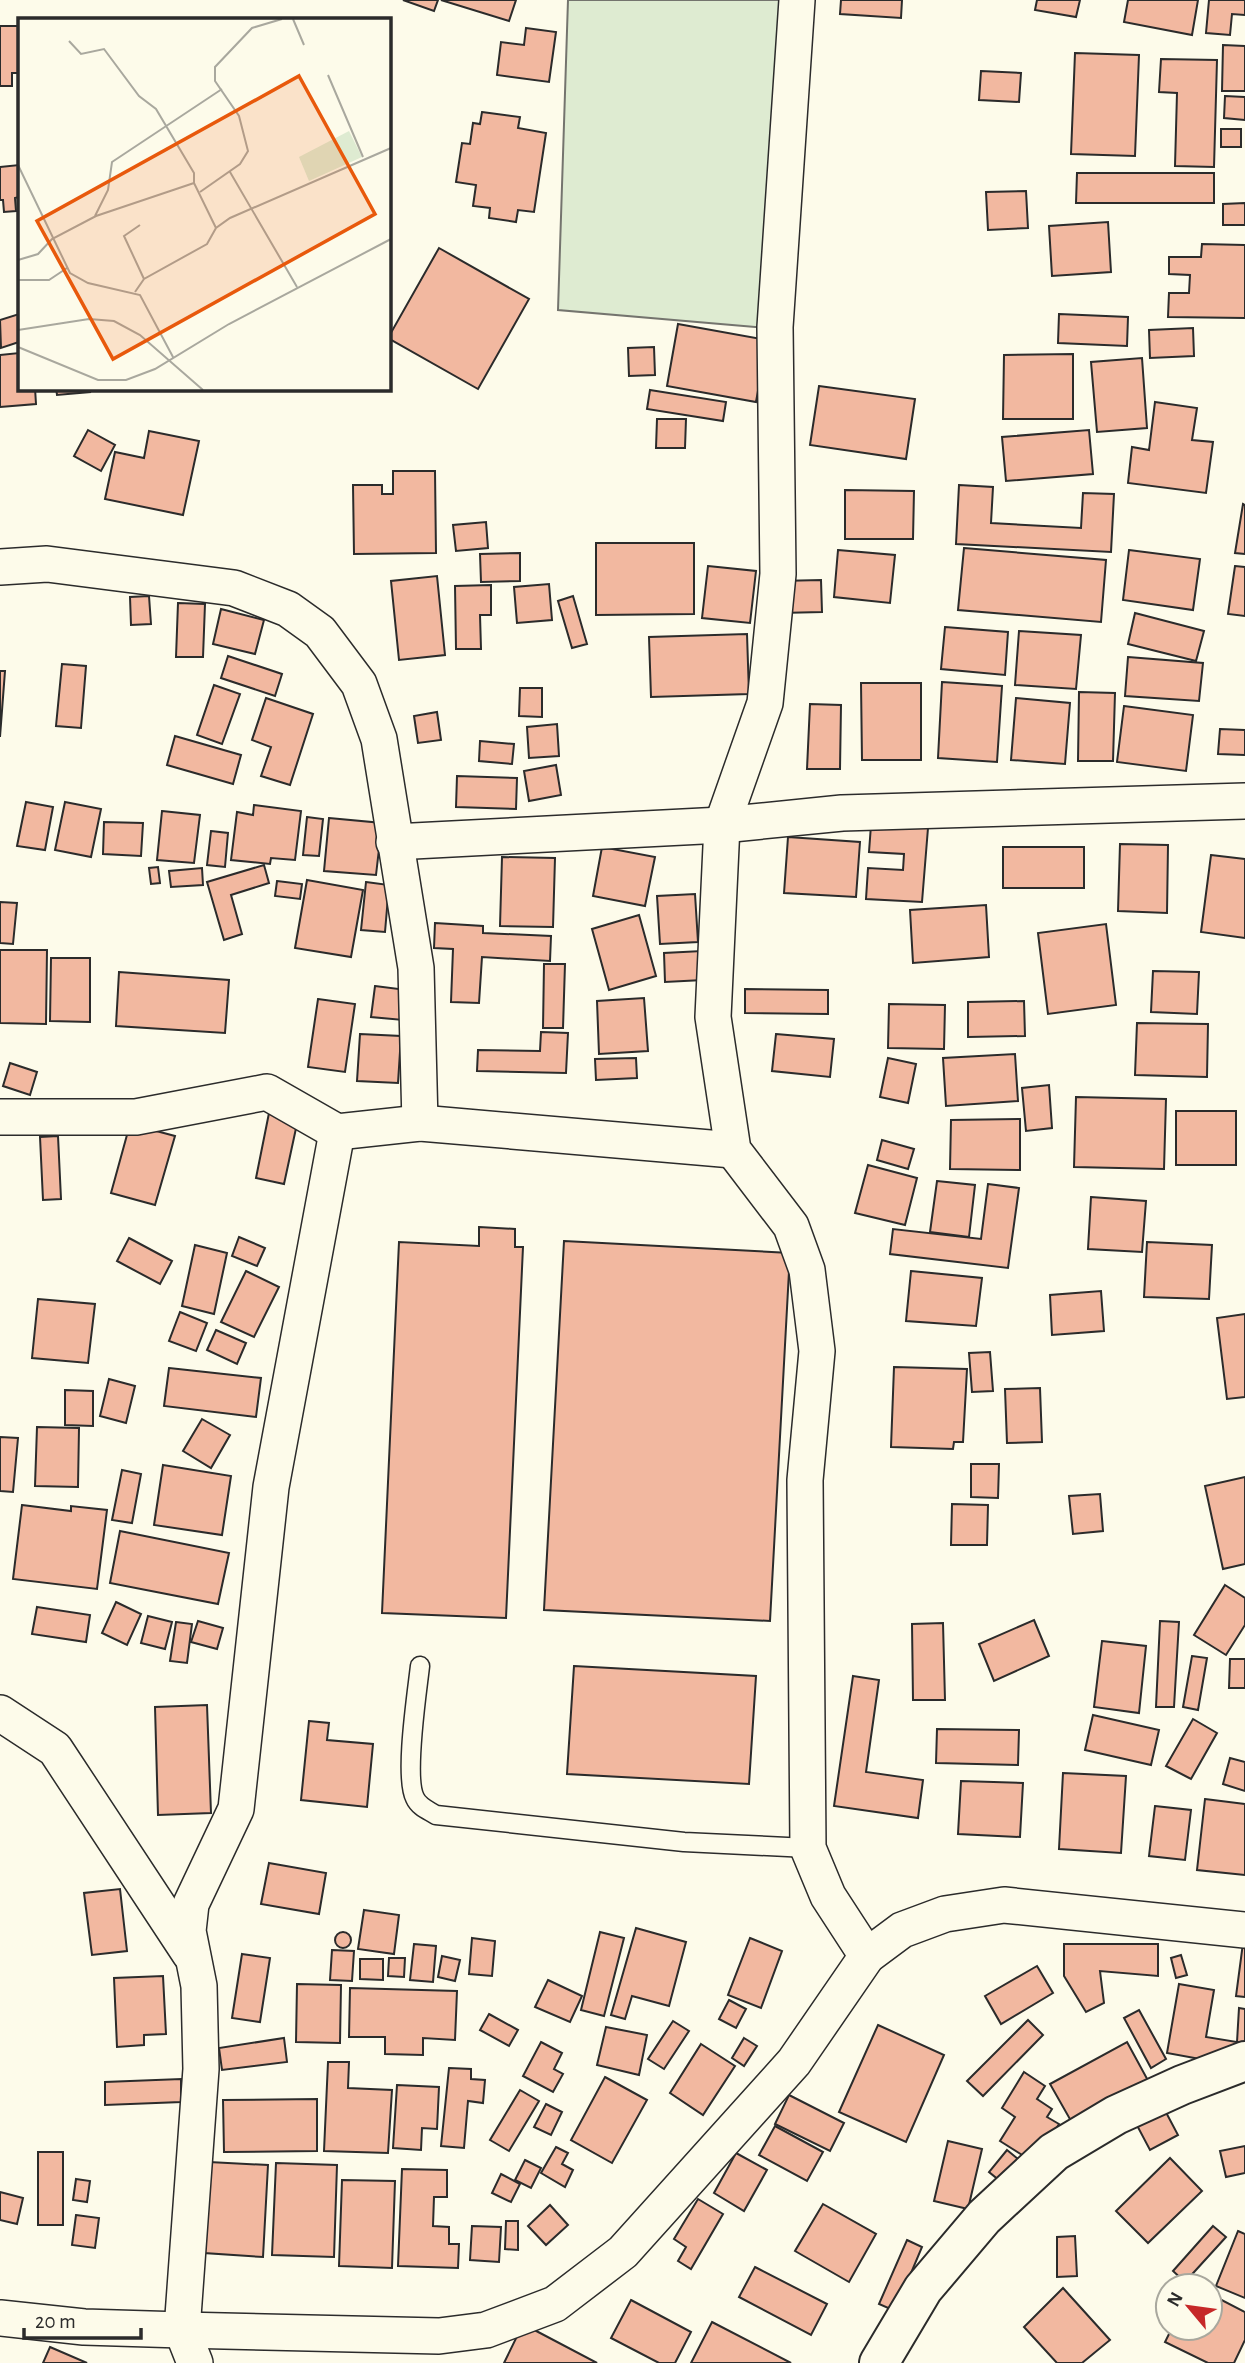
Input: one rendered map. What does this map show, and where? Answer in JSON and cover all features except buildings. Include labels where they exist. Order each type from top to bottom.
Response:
[{"type":"main road","points":[[879,2363],[923,2288],[984,2217],[1054,2152],[1116,2115],[1182,2085],[1245,2061]]},
{"type":"street","points":[[797,0],[775,327],[778,574],[765,703],[722,825],[713,1017],[733,1150],[791,1226],[807,1270],[817,1351],[805,1480],[807,1848],[828,1896],[867,1956]]},
{"type":"street","points":[[0,567],[47,564],[234,588],[288,609],[320,632],[359,684],[379,739],[416,968],[420,1123]]},
{"type":"street","points":[[394,842],[722,825],[842,813],[1245,802]]},
{"type":"street","points":[[0,1117],[136,1117],[267,1091],[337,1132],[420,1123],[733,1150]]},
{"type":"street","points":[[195,2363],[182,2330],[201,2069],[199,1986],[190,1955],[188,1931],[191,1904],[236,1809],[271,1487],[337,1132]]},
{"type":"street","points":[[0,1713],[55,1749],[190,1955]]},
{"type":"street","points":[[0,2318],[84,2327],[182,2330],[443,2350],[486,2330],[555,2304],[623,2252],[794,2062],[867,1956],[902,1930],[945,1914],[1003,1905],[1245,1930]]},
{"type":"lane","points":[[419,1666],[411,1770],[413,1796],[421,1806],[436,1815],[684,1842],[807,1848]]},
{"type":"green space","points":[[568,0],[788,0],[767,328],[558,310]]}]
